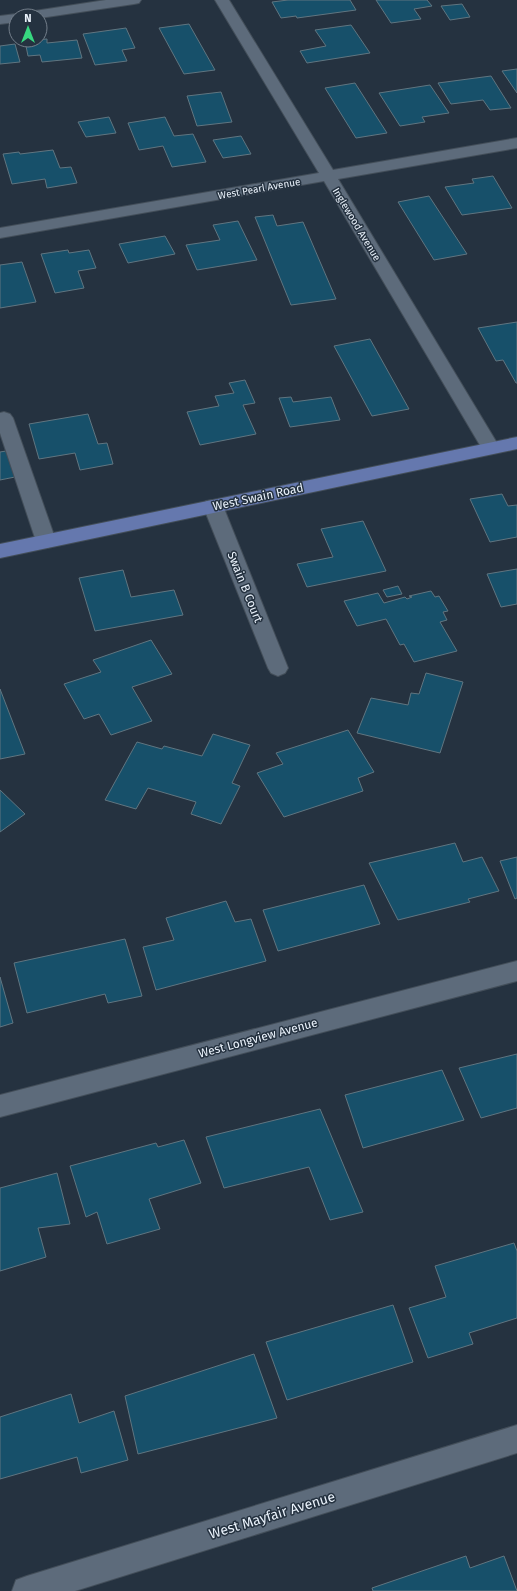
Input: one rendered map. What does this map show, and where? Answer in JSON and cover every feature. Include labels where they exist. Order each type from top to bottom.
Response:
[{"type":"main road","name":"West Swain Road","points":[[0,551],[517,443]]},
{"type":"street","points":[[48,13],[134,0]]},
{"type":"street","name":"Inglewood Avenue","points":[[222,0],[491,448]]},
{"type":"street","name":"West Pearl Avenue","points":[[0,233],[517,143]]},
{"type":"street","points":[[4,418],[46,541]]},
{"type":"street","name":"Swain B Court","points":[[213,506],[278,668]]},
{"type":"street","name":"West Longview Avenue","points":[[0,1106],[517,971]]},
{"type":"street","name":"West Mayfair Avenue","points":[[27,1591],[517,1439]]},
{"type":"building","points":[[288,0],[350,0],[356,10],[297,18],[296,16],[281,18],[272,2]]},
{"type":"building","points":[[376,0],[427,0],[432,6],[414,9],[421,19],[391,23]]},
{"type":"building","points":[[462,4],[470,17],[450,20],[441,6]]},
{"type":"building","points":[[189,24],[215,70],[184,74],[159,28]]},
{"type":"building","points":[[351,25],[370,53],[307,63],[300,51],[326,46],[315,30]]},
{"type":"building","points":[[126,28],[135,48],[122,50],[127,61],[95,65],[83,34]]},
{"type":"building","points":[[77,40],[82,58],[42,62],[40,55],[28,56],[26,48],[48,48],[48,43]]},
{"type":"building","points":[[8,45],[8,48],[16,48],[20,62],[0,64],[0,46]]},
{"type":"building","points":[[517,69],[517,93],[502,71]]},
{"type":"building","points":[[491,76],[511,108],[490,110],[483,100],[451,104],[438,83]]},
{"type":"building","points":[[355,83],[387,133],[356,138],[325,88]]},
{"type":"building","points":[[430,85],[449,113],[422,117],[425,122],[400,126],[379,93]]},
{"type":"building","points":[[221,92],[232,122],[197,126],[187,96]]},
{"type":"building","points":[[109,117],[116,133],[86,137],[78,122]]},
{"type":"building","points":[[165,117],[174,136],[193,134],[206,162],[172,167],[163,146],[139,150],[128,123]]},
{"type":"building","points":[[241,136],[251,154],[223,158],[213,140]]},
{"type":"building","points":[[53,150],[60,168],[71,167],[77,183],[47,188],[45,179],[12,184],[3,154],[19,152],[20,154]]},
{"type":"building","points":[[493,176],[512,208],[462,215],[445,187],[474,183],[472,179]]},
{"type":"building","points":[[429,196],[467,254],[434,260],[398,202]]},
{"type":"building","points":[[273,215],[277,226],[303,222],[336,299],[291,305],[255,217]]},
{"type":"building","points":[[238,221],[257,260],[197,270],[186,245],[220,240],[213,225]]},
{"type":"building","points":[[165,236],[175,254],[128,263],[119,244]]},
{"type":"building","points":[[68,250],[69,253],[89,250],[96,268],[78,271],[84,288],[55,293],[41,254]]},
{"type":"building","points":[[22,262],[36,302],[0,308],[0,265]]},
{"type":"building","points":[[517,322],[516,383],[503,360],[496,361],[478,328]]},
{"type":"building","points":[[370,339],[409,409],[372,416],[334,346]]},
{"type":"building","points":[[245,380],[255,403],[243,405],[256,434],[200,445],[187,412],[219,406],[215,396],[234,393],[229,383]]},
{"type":"building","points":[[291,397],[293,402],[331,397],[340,420],[290,427],[279,398]]},
{"type":"building","points":[[88,414],[98,444],[107,443],[113,464],[80,470],[75,453],[39,459],[29,424]]},
{"type":"building","points":[[6,451],[15,477],[0,480],[0,452]]},
{"type":"building","points":[[502,494],[508,506],[517,505],[517,537],[490,542],[470,499]]},
{"type":"building","points":[[363,521],[386,571],[307,587],[297,564],[333,557],[321,529]]},
{"type":"building","points":[[517,569],[517,604],[501,607],[487,574]]},
{"type":"building","points":[[123,570],[131,597],[174,590],[183,615],[95,631],[79,578]]},
{"type":"building","points":[[398,586],[402,594],[387,597],[383,590]]},
{"type":"building","points":[[431,591],[435,597],[439,596],[448,611],[443,612],[447,620],[440,622],[457,651],[414,662],[404,644],[400,645],[386,619],[357,626],[344,601],[378,593],[384,603],[405,597],[407,599],[412,597],[409,596]]},
{"type":"building","points":[[151,640],[172,674],[132,687],[152,721],[111,735],[99,714],[84,719],[64,684],[101,672],[93,660]]},
{"type":"building","points":[[426,673],[463,682],[440,753],[357,733],[371,698],[408,705],[411,693],[419,694]]},
{"type":"building","points":[[0,689],[25,754],[0,759]]},
{"type":"building","points":[[348,730],[374,772],[358,778],[363,791],[284,817],[257,773],[283,764],[276,753]]},
{"type":"building","points":[[213,734],[250,745],[232,783],[240,786],[221,824],[191,814],[196,802],[148,788],[136,809],[105,800],[137,742],[162,749],[164,746],[202,756]]},
{"type":"building","points":[[0,790],[25,814],[0,832]]},
{"type":"building","points":[[455,843],[463,862],[482,857],[499,891],[468,899],[470,902],[398,920],[369,863]]},
{"type":"building","points":[[517,857],[517,898],[515,899],[500,861]]},
{"type":"building","points":[[364,885],[380,924],[278,951],[263,910]]},
{"type":"building","points":[[226,901],[235,922],[251,919],[266,961],[156,990],[143,947],[174,940],[166,918]]},
{"type":"building","points":[[125,939],[142,996],[108,1003],[105,994],[27,1013],[14,963]]},
{"type":"building","points":[[0,977],[13,1023],[0,1027]]},
{"type":"building","points":[[517,1054],[517,1108],[481,1118],[459,1068]]},
{"type":"building","points":[[442,1070],[464,1120],[363,1148],[345,1095]]},
{"type":"building","points":[[320,1109],[363,1212],[330,1220],[309,1167],[224,1188],[206,1137]]},
{"type":"building","points":[[184,1140],[201,1183],[149,1199],[160,1229],[107,1244],[97,1212],[86,1217],[70,1166],[156,1143],[158,1147]]},
{"type":"building","points":[[57,1173],[70,1224],[38,1228],[46,1257],[0,1271],[0,1188]]},
{"type":"building","points":[[514,1243],[517,1251],[517,1318],[469,1333],[473,1344],[428,1358],[409,1308],[446,1297],[435,1266]]},
{"type":"building","points":[[393,1305],[413,1362],[287,1400],[266,1342]]},
{"type":"building","points":[[254,1354],[277,1418],[138,1454],[125,1396]]},
{"type":"building","points":[[71,1394],[79,1423],[114,1411],[128,1460],[81,1473],[77,1457],[0,1479],[0,1417]]},
{"type":"building","points":[[466,1556],[470,1568],[504,1556],[517,1591],[373,1591],[372,1588]]}]
